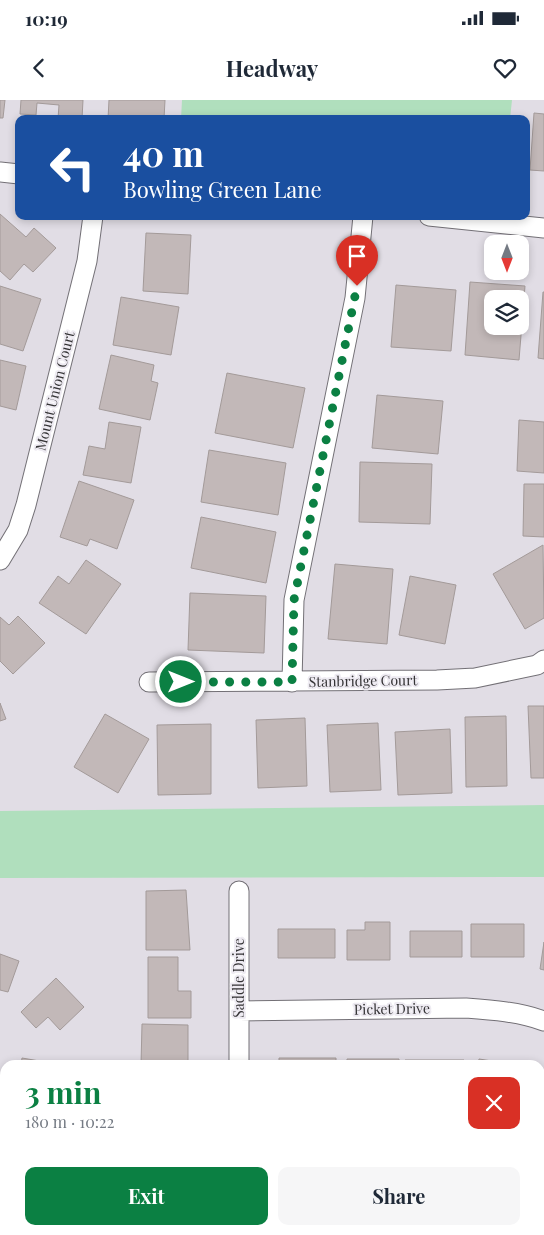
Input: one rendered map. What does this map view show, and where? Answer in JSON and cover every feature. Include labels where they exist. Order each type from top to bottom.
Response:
[{"type":"street","points":[[0,172],[15,174]]},
{"type":"street","name":"Mount Union Court","points":[[0,560],[18,530],[26,505],[87,262],[92,220]]},
{"type":"street","points":[[292,682],[294,600],[355,298],[363,220]]},
{"type":"street","points":[[467,220],[544,228]]},
{"type":"street","name":"Stanbridge Court","points":[[149,682],[292,682],[475,678],[537,664],[544,660]]},
{"type":"street","name":"Saddle Drive","points":[[239,891],[239,1060]]},
{"type":"street","name":"Picket Drive","points":[[239,1011],[466,1008],[498,1010],[529,1015],[544,1021]]},
{"type":"green space","points":[[182,100],[512,100],[510,115],[181,115]]},
{"type":"green space","points":[[544,805],[544,877],[0,878],[0,811]]},
{"type":"building","points":[[0,100],[5,100],[3,118],[0,118]]},
{"type":"building","points":[[21,100],[83,100],[82,115],[58,115],[59,105],[37,103],[36,115],[20,114]]},
{"type":"building","points":[[109,100],[165,100],[164,115],[108,115]]},
{"type":"building","points":[[534,113],[544,114],[544,171],[530,170]]},
{"type":"building","points":[[0,214],[26,237],[34,228],[56,248],[33,272],[24,264],[10,280],[0,271]]},
{"type":"building","points":[[146,233],[191,235],[188,294],[143,291]]},
{"type":"building","points":[[470,282],[525,286],[525,290],[484,290],[484,335],[521,335],[519,360],[465,355]]},
{"type":"building","points":[[396,285],[456,290],[451,351],[391,347]]},
{"type":"building","points":[[0,286],[41,299],[23,351],[0,344]]},
{"type":"building","points":[[544,292],[544,359],[538,358]]},
{"type":"building","points":[[121,297],[179,307],[171,355],[113,345]]},
{"type":"building","points":[[111,355],[154,365],[151,381],[158,383],[150,420],[99,409]]},
{"type":"building","points":[[0,360],[26,366],[16,410],[0,406]]},
{"type":"building","points":[[227,373],[305,388],[293,448],[215,433]]},
{"type":"building","points":[[377,395],[443,401],[438,454],[372,448]]},
{"type":"building","points":[[519,420],[544,422],[544,473],[517,471]]},
{"type":"building","points":[[109,422],[141,427],[131,483],[83,475],[89,446],[105,449]]},
{"type":"building","points":[[209,450],[286,463],[278,515],[201,502]]},
{"type":"building","points":[[360,462],[432,464],[430,524],[359,522]]},
{"type":"building","points":[[79,481],[134,500],[117,549],[90,539],[87,546],[60,537]]},
{"type":"building","points":[[524,484],[544,484],[544,537],[523,536]]},
{"type":"building","points":[[201,517],[276,532],[266,583],[191,568]]},
{"type":"building","points":[[543,545],[544,618],[525,629],[493,574]]},
{"type":"building","points":[[86,560],[121,584],[86,634],[39,603],[58,576],[69,584]]},
{"type":"building","points":[[335,564],[393,569],[387,644],[328,639]]},
{"type":"building","points":[[410,576],[456,585],[445,644],[399,635]]},
{"type":"building","points":[[190,593],[266,596],[264,653],[188,650]]},
{"type":"building","points":[[18,616],[45,643],[13,674],[0,661],[0,617],[9,625]]},
{"type":"building","points":[[0,703],[6,719],[0,721]]},
{"type":"building","points":[[528,706],[544,706],[544,778],[531,778]]},
{"type":"building","points":[[105,714],[149,739],[118,793],[74,767]]},
{"type":"building","points":[[506,716],[507,786],[466,787],[465,717]]},
{"type":"building","points":[[305,718],[307,786],[258,788],[256,720]]},
{"type":"building","points":[[378,723],[381,790],[330,792],[327,725]]},
{"type":"building","points":[[211,724],[211,794],[158,795],[157,725]]},
{"type":"building","points":[[450,729],[452,793],[398,795],[395,732]]},
{"type":"building","points":[[186,890],[190,950],[146,950],[146,891]]},
{"type":"building","points":[[365,922],[390,922],[390,960],[347,960],[347,930],[365,930]]},
{"type":"building","points":[[471,924],[524,924],[524,957],[471,957]]},
{"type":"building","points":[[278,929],[335,929],[335,958],[278,958]]},
{"type":"building","points":[[410,931],[462,931],[462,957],[410,957]]},
{"type":"building","points":[[544,942],[544,970],[540,969]]},
{"type":"building","points":[[0,954],[19,961],[8,992],[0,990]]},
{"type":"building","points":[[148,957],[178,957],[178,991],[191,991],[191,1018],[148,1018]]},
{"type":"building","points":[[56,978],[84,1007],[60,1030],[48,1017],[36,1028],[21,1012]]},
{"type":"building","points":[[142,1024],[188,1025],[188,1060],[141,1060]]},
{"type":"building","points":[[279,1058],[336,1058],[336,1060],[279,1060]]},
{"type":"building","points":[[347,1059],[399,1059],[399,1060]]},
{"type":"route","points":[[181,682],[292,682],[291,645],[294,600],[357,286]]}]
